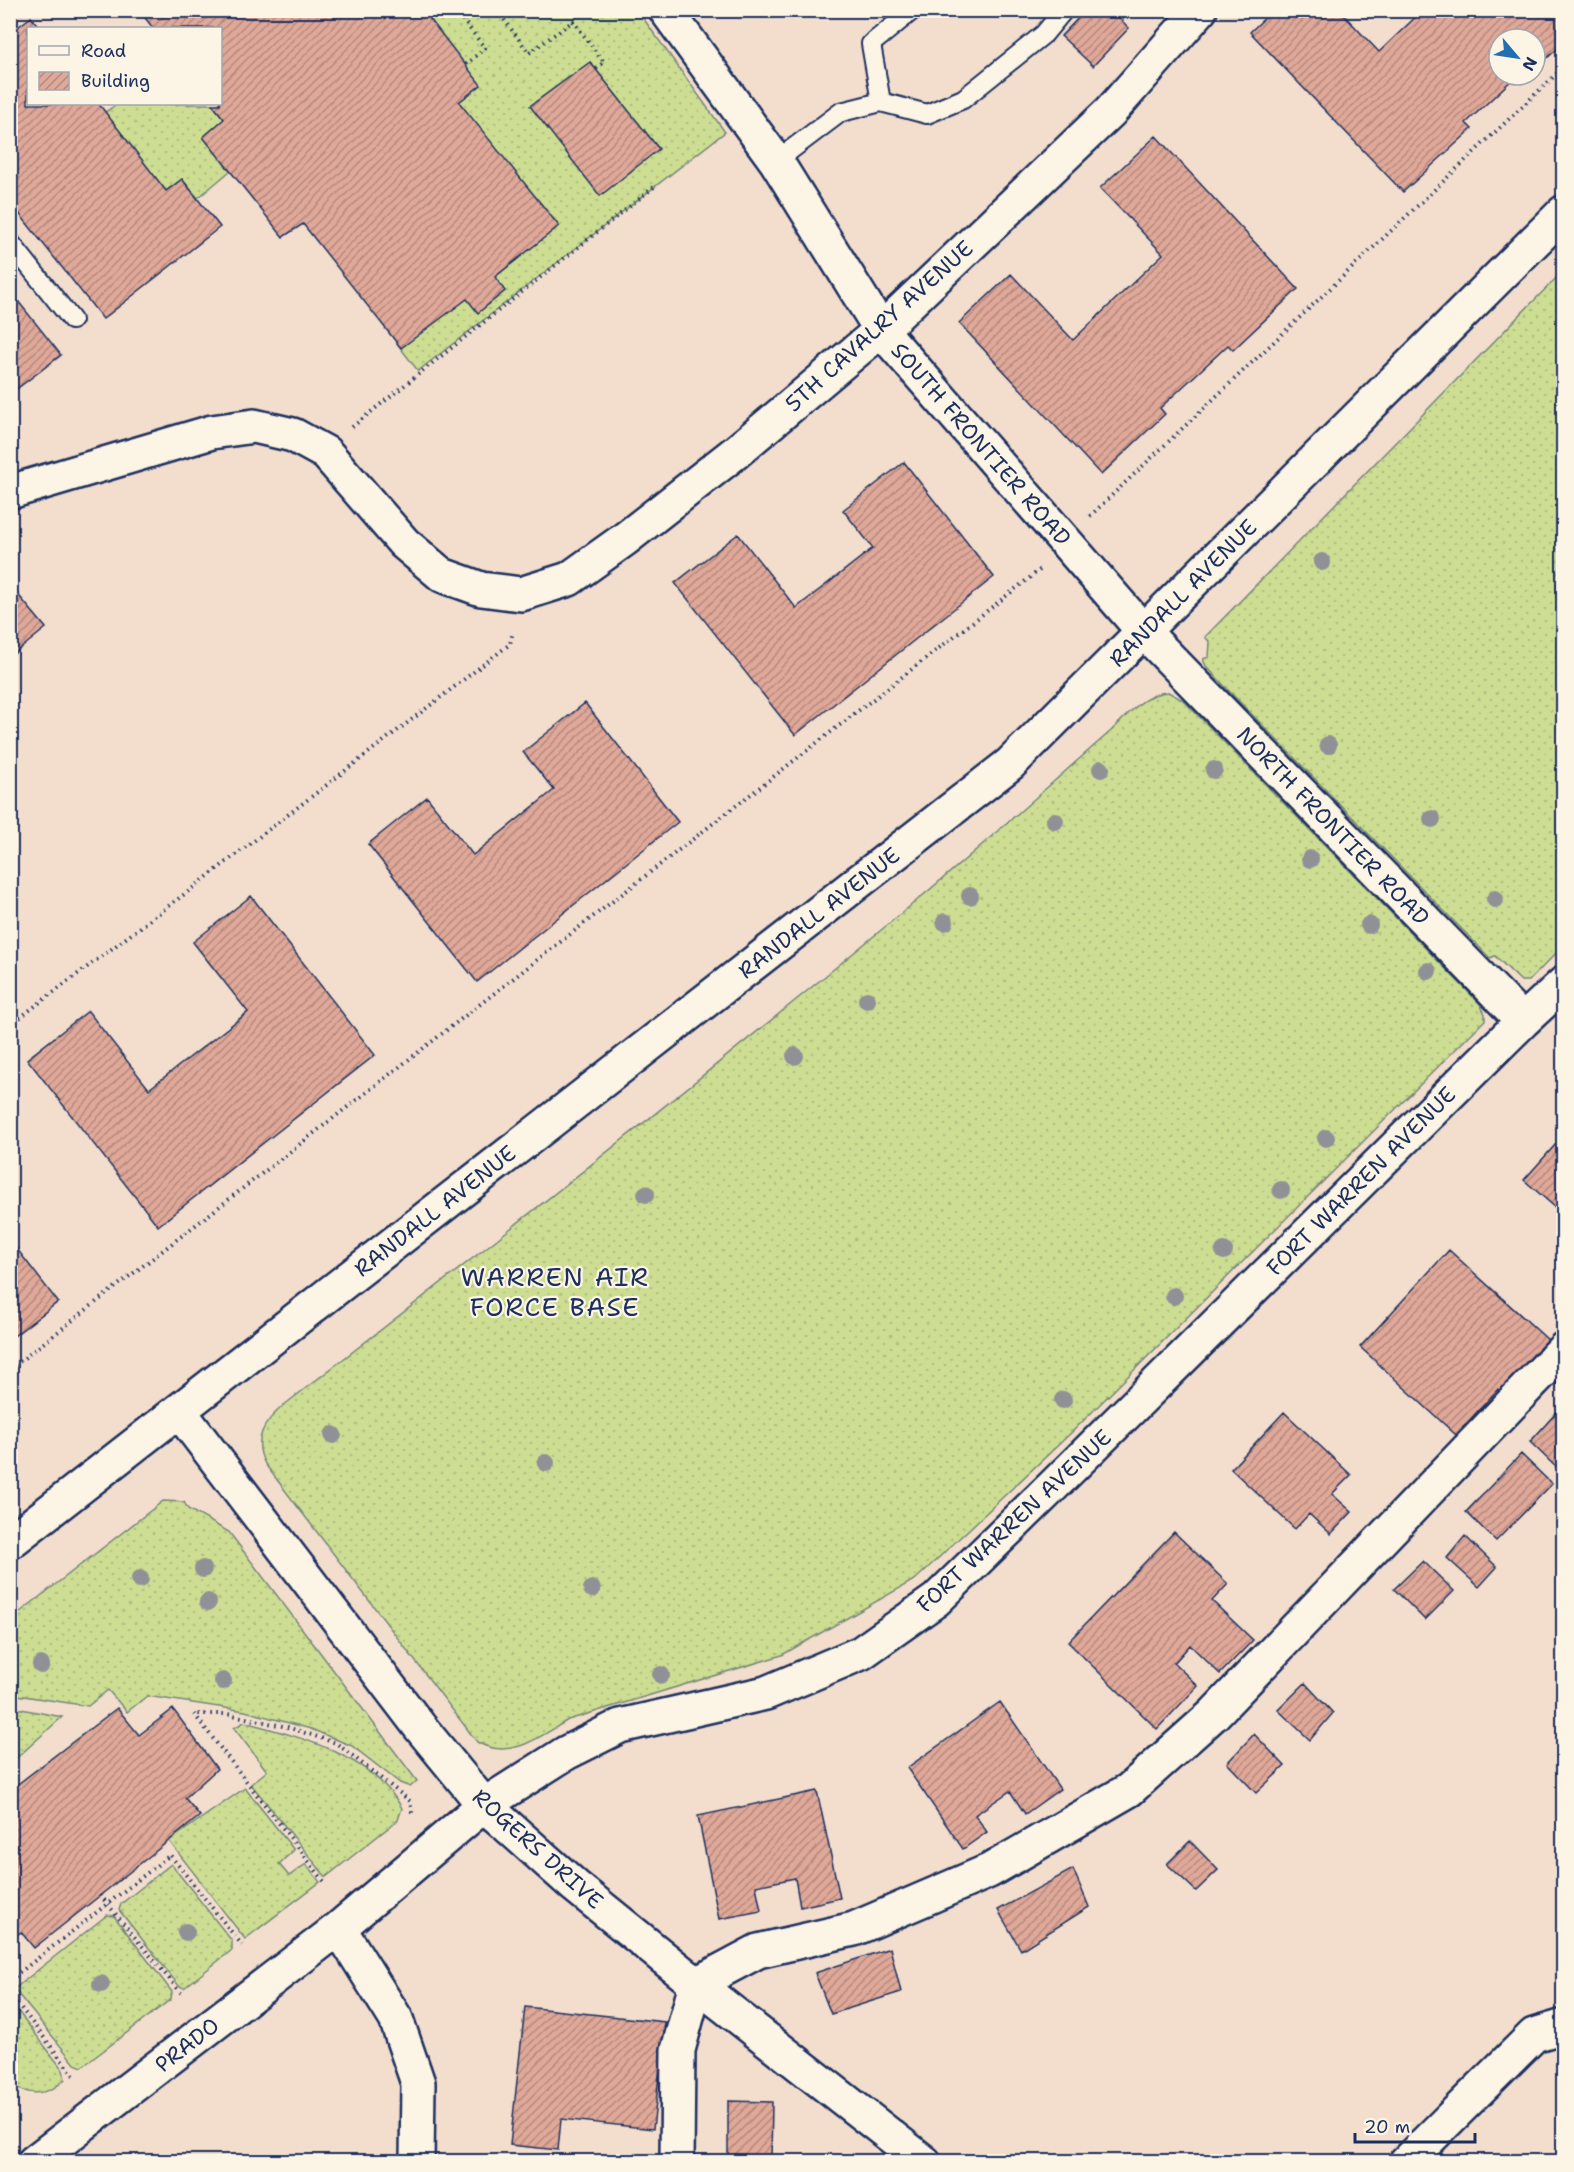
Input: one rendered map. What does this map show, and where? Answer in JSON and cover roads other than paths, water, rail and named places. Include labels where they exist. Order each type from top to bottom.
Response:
[{"type":"street","name":"SOUTH FRONTIER ROAD","points":[[666,10],[776,161],[881,330],[1144,632]]},
{"type":"street","name":"5TH CAVALRY AVENUE","points":[[10,492],[212,432],[254,426],[293,435],[326,453],[404,543],[442,575],[481,589],[521,594],[569,579],[625,539],[736,452],[881,330],[1110,112],[1200,10]]},
{"type":"street","name":"RANDALL AVENUE","points":[[10,1542],[1010,764],[1563,212]]},
{"type":"street","name":"NORTH FRONTIER ROAD","points":[[1144,632],[1522,1021]]},
{"type":"street","name":"FORT WARREN AVENUE","points":[[339,1928],[484,1805],[566,1753],[620,1726],[766,1694],[861,1653],[936,1600],[1563,983]]},
{"type":"street","points":[[677,2162],[678,2050],[696,1984],[758,1951],[854,1929],[989,1871],[1129,1790],[1214,1714],[1563,1349]]},
{"type":"street","name":"ROGERS DRIVE","points":[[179,1411],[420,1727],[484,1805],[575,1886],[696,1984],[924,2162]]},
{"type":"street","points":[[339,1928],[396,2019],[417,2083],[417,2162]]},
{"type":"street","name":"PRADO","points":[[34,2162],[339,1928]]},
{"type":"street","points":[[1406,2162],[1534,2035],[1563,2026]]},
{"type":"lane","points":[[881,102],[871,44],[913,10]]},
{"type":"lane","points":[[776,161],[841,112],[881,102],[927,114],[963,99],[1044,34],[1064,10]]},
{"type":"lane","points":[[10,242],[72,320]]},
{"type":"district","name":"WARREN AIR FORCE BASE","points":[[555,1291]]}]
